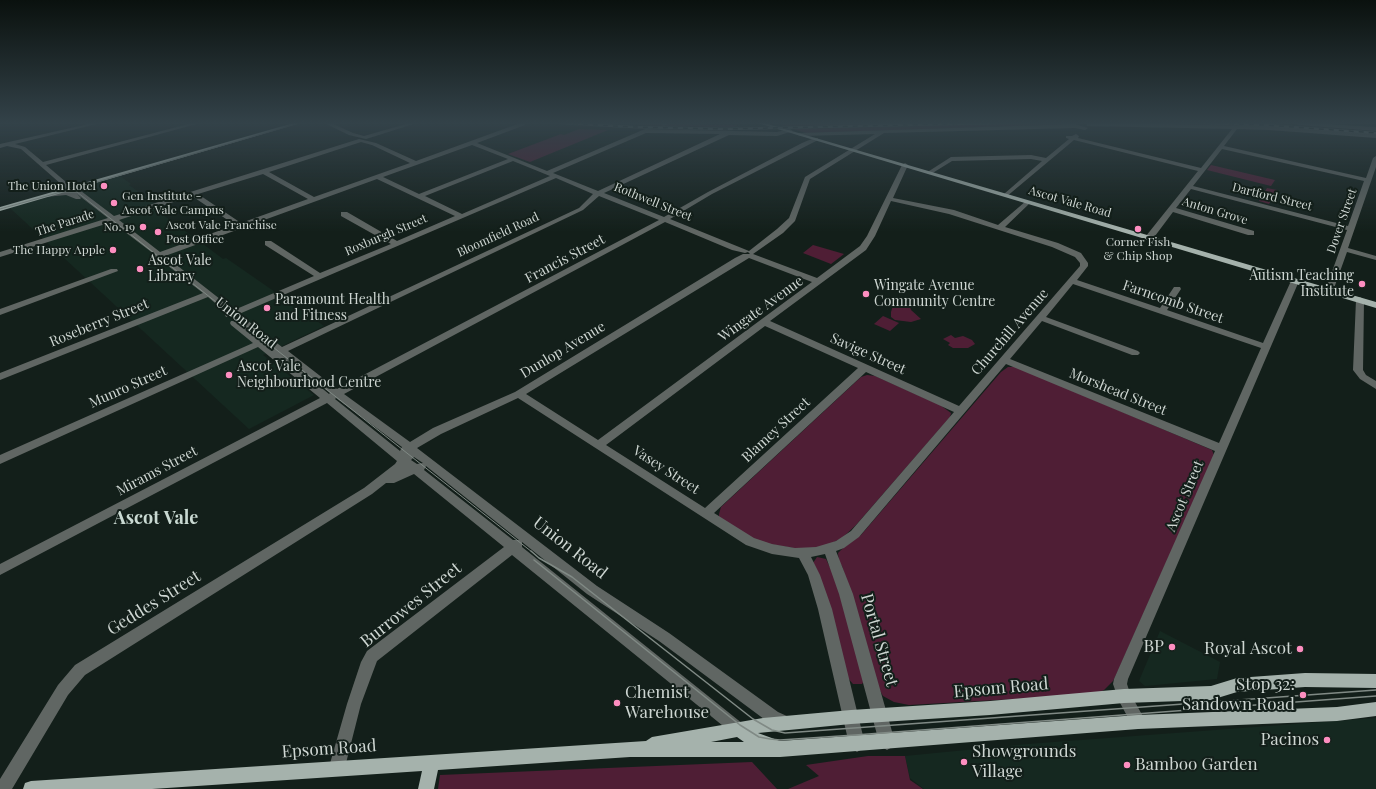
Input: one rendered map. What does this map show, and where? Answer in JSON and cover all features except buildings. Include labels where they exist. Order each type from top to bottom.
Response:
[{"type":"main road","points":[[0,209],[59,192],[76,191],[181,159]]},
{"type":"main road","name":"Ascot Vale Road","points":[[881,159],[1376,305]]},
{"type":"main road","name":"Epsom Road","points":[[630,749],[738,729],[851,717],[990,708],[1124,696],[1211,692],[1237,685],[1305,680],[1376,681]]},
{"type":"main road","name":"Epsom Road","points":[[31,789],[197,783],[337,767],[630,749],[731,750],[785,748],[887,742],[1138,722],[1338,714],[1376,709]]},
{"type":"main road","points":[[738,729],[761,743],[785,748]]},
{"type":"main road","points":[[426,789],[432,762]]},
{"type":"street","name":"Union Road","points":[[36,159],[205,296],[278,352],[332,396],[401,456],[738,729]]},
{"type":"street","points":[[42,164],[62,159]]},
{"type":"street","name":"The Parade","points":[[0,255],[301,159]]},
{"type":"street","points":[[407,159],[416,163]]},
{"type":"street","points":[[156,256],[428,159]]},
{"type":"street","points":[[419,196],[514,159]]},
{"type":"street","name":"Rothwell Street","points":[[514,159],[819,282]]},
{"type":"street","points":[[547,172],[579,159]]},
{"type":"street","name":"Bloomfield Road","points":[[278,352],[581,209],[598,193],[671,159]]},
{"type":"street","name":"Francis Street","points":[[332,396],[666,220],[702,198],[776,159]]},
{"type":"street","name":"Dunlop Avenue","points":[[412,450],[437,431],[519,394],[759,247],[780,231],[792,219],[808,178],[814,172],[837,159]]},
{"type":"street","points":[[929,173],[951,159],[958,159]]},
{"type":"street","points":[[1003,194],[1046,159]]},
{"type":"street","points":[[1156,159],[1202,170]]},
{"type":"street","points":[[1149,238],[1211,159]]},
{"type":"street","points":[[1281,159],[1371,178]]},
{"type":"street","name":"Dover Street","points":[[1328,291],[1350,229],[1371,178],[1376,159]]},
{"type":"street","name":"Wingate Avenue","points":[[598,445],[863,248],[868,243],[905,166]]},
{"type":"street","points":[[263,171],[314,200]]},
{"type":"street","name":"Roxburgh Street","points":[[229,315],[556,176]]},
{"type":"street","points":[[378,177],[461,216]]},
{"type":"street","name":"Dartford Street","points":[[1189,187],[1350,229]]},
{"type":"street","points":[[47,196],[76,191]]},
{"type":"street","points":[[192,194],[241,226]]},
{"type":"street","name":"Churchill Avenue","points":[[803,553],[828,549],[848,540],[856,534],[1073,281],[1084,266],[1084,263],[1078,255],[1063,247],[944,210],[889,200]]},
{"type":"street","points":[[1000,227],[1028,202]]},
{"type":"street","name":"Anton Grove","points":[[1172,209],[1251,233]]},
{"type":"street","points":[[344,214],[397,244]]},
{"type":"street","points":[[268,243],[319,276]]},
{"type":"street","points":[[1343,249],[1376,258]]},
{"type":"street","points":[[0,312],[114,271]]},
{"type":"street","name":"Farncomb Street","points":[[1073,281],[1266,347]]},
{"type":"street","name":"Ascot Street","points":[[1138,722],[1124,696],[1120,684],[1121,680],[1295,281]]},
{"type":"street","points":[[1162,312],[1177,289]]},
{"type":"street","name":"Roseberry Street","points":[[0,377],[205,296]]},
{"type":"street","points":[[1360,300],[1358,370],[1363,377],[1376,386]]},
{"type":"street","points":[[1041,318],[1135,353]]},
{"type":"street","name":"Savige Street","points":[[764,322],[960,411]]},
{"type":"street","name":"Munro Street","points":[[0,460],[263,341]]},
{"type":"street","name":"Morshead Street","points":[[1004,360],[1222,449]]},
{"type":"street","name":"Blamey Street","points":[[707,514],[723,497],[864,368]]},
{"type":"street","name":"Vasey Street","points":[[519,394],[747,540],[763,547],[786,552],[803,553]]},
{"type":"street","name":"Union Road","points":[[332,396],[386,429],[592,590],[676,646],[773,717],[786,723]]},
{"type":"street","name":"Mirams Street","points":[[0,570],[332,396]]},
{"type":"street","name":"Geddes Street","points":[[368,491],[401,465],[401,456],[412,450]]},
{"type":"street","name":"Geddes Street","points":[[3,789],[63,690],[80,670],[368,491],[407,471],[417,469],[429,462]]},
{"type":"street","name":"Burrowes Street","points":[[337,767],[354,704],[368,662],[372,656],[525,538]]},
{"type":"street","name":"Portal Street","points":[[828,549],[843,583],[887,742]]},
{"type":"street","points":[[803,553],[814,575],[821,596],[857,744]]},
{"type":"street","points":[[580,601],[592,590]]},
{"type":"shaded area","points":[[521,159],[538,159],[530,162]]},
{"type":"shaded area","points":[[1211,165],[1275,180],[1271,186],[1207,170]]},
{"type":"shaded area","points":[[120,176],[131,184],[129,185],[156,205],[152,207],[223,259],[226,258],[324,326],[263,355],[314,395],[249,429],[10,208]]},
{"type":"shaded area","points":[[1267,188],[1277,190],[1269,204],[1259,201]]},
{"type":"shaded area","points":[[813,245],[844,254],[831,264],[803,253]]},
{"type":"shaded area","points":[[895,299],[909,304],[911,310],[921,319],[911,322],[895,320],[891,317]]},
{"type":"shaded area","points":[[883,316],[899,323],[890,331],[874,324]]},
{"type":"shaded area","points":[[951,335],[955,338],[963,336],[972,340],[975,344],[968,348],[953,348],[948,345],[950,343],[943,339]]},
{"type":"shaded area","points":[[1008,367],[1016,367],[1212,450],[1214,455],[1117,673],[1113,681],[1104,690],[1096,694],[1085,695],[909,705],[894,702],[883,696],[878,687],[861,624],[842,566],[839,562],[838,553],[861,535],[1001,372]]},
{"type":"shaded area","points":[[867,375],[875,376],[940,405],[951,413],[950,417],[856,525],[842,538],[828,545],[805,550],[758,542],[719,517],[721,507],[861,377]]},
{"type":"shaded area","points":[[817,557],[826,559],[835,578],[864,681],[862,684],[853,684],[847,677],[813,563]]},
{"type":"shaded area","name":"BP","points":[[1160,631],[1220,662],[1217,679],[1145,686],[1139,681]]},
{"type":"shaded area","name":"Showgrounds Village","points":[[1376,718],[1376,789],[924,789],[910,778],[905,756],[1028,744]]},
{"type":"shaded area","points":[[868,756],[905,756],[910,780],[923,789],[788,789],[819,776],[806,765]]},
{"type":"shaded area","points":[[752,762],[777,789],[438,789],[440,775]]},
{"type":"tram line","points":[[69,190],[176,159]]},
{"type":"tram line","points":[[0,209],[61,192],[77,192],[532,552]]},
{"type":"tram line","points":[[531,551],[539,558],[572,577],[753,719],[772,730],[785,733],[1376,690]]},
{"type":"tram line","points":[[534,560],[740,725],[759,737],[770,739],[780,740],[855,735],[1376,696]]},
{"type":"place","name":"The Union Hotel","points":[[104,186]]},
{"type":"place","name":"Gen Institute - Ascot Vale Campus","points":[[114,203]]},
{"type":"place","name":"No. 19","points":[[143,227]]},
{"type":"place","name":"Corner Fish & Chip Shop","points":[[1138,229]]},
{"type":"place","name":"Ascot Vale Franchise Post Office","points":[[158,232]]},
{"type":"place","name":"The Happy Apple","points":[[113,250]]},
{"type":"place","name":"Ascot Vale Library","points":[[140,269]]},
{"type":"place","name":"Autism Teaching Institute","points":[[1362,284]]},
{"type":"place","name":"Wingate Avenue Community Centre","points":[[866,294]]},
{"type":"place","name":"Paramount Health and Fitness","points":[[267,308]]},
{"type":"place","name":"Ascot Vale Neighbourhood Centre","points":[[229,375]]},
{"type":"place","name":"BP","points":[[1172,647]]},
{"type":"place","name":"Royal Ascot","points":[[1300,649]]},
{"type":"place","name":"Stop 32: Sandown Road","points":[[1303,695]]},
{"type":"place","name":"Chemist Warehouse","points":[[617,703]]},
{"type":"place","name":"Pacinos","points":[[1327,740]]},
{"type":"place","name":"Showgrounds Village","points":[[964,762]]},
{"type":"place","name":"Bamboo Garden","points":[[1127,765]]},
{"type":"district","name":"Ascot Vale","points":[[156,518]]}]
